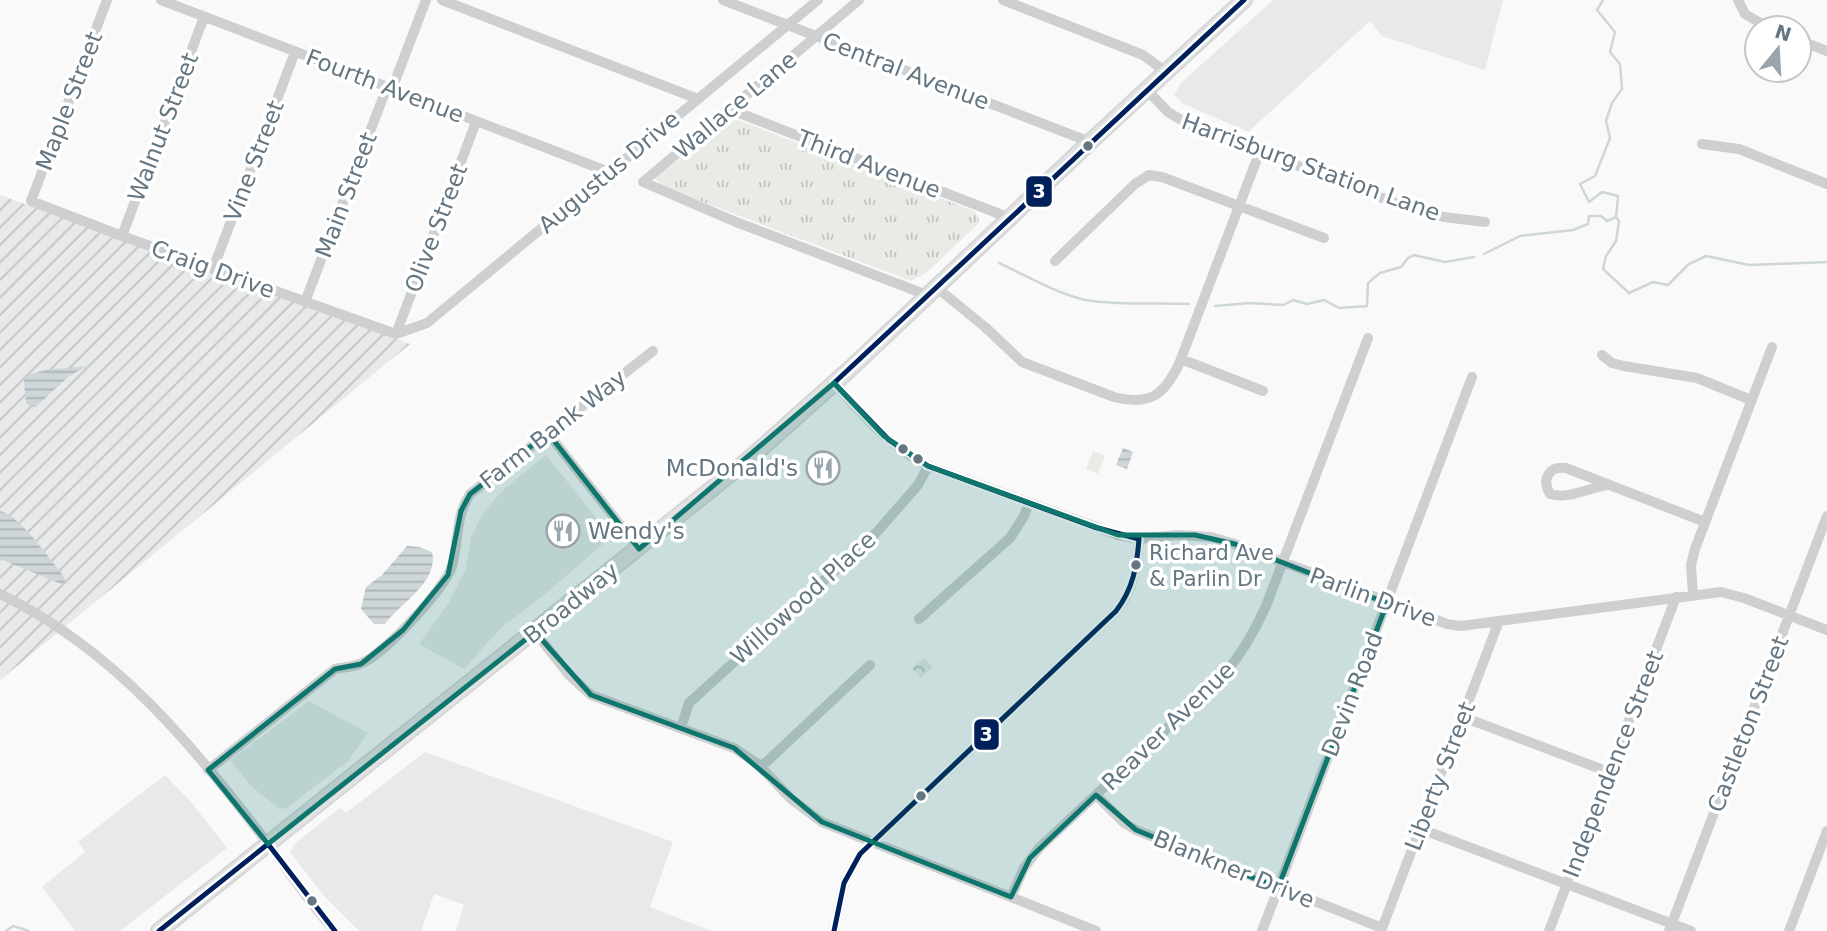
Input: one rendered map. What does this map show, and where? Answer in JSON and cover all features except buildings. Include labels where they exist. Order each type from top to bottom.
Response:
[{"type":"main road","name":"Broadway","points":[[159,931],[749,459],[1244,0]]},
{"type":"street","name":"Maple Street","points":[[31,201],[107,0]]},
{"type":"street","name":"Fourth Avenue","points":[[161,0],[609,172]]},
{"type":"street","name":"Main Street","points":[[305,302],[426,0]]},
{"type":"street","points":[[442,0],[698,99]]},
{"type":"street","name":"Central Avenue","points":[[723,0],[1090,142]]},
{"type":"street","name":"Augustus Drive","points":[[396,334],[427,323],[818,0]]},
{"type":"street","name":"Wallace Lane","points":[[859,0],[643,182],[736,222],[931,291]]},
{"type":"street","points":[[1003,0],[1143,55],[1166,72]]},
{"type":"street","name":"Walnut Street","points":[[121,236],[204,17]]},
{"type":"street","name":"Vine Street","points":[[213,270],[295,52]]},
{"type":"street","name":"Harrisburg Station Lane","points":[[1147,90],[1177,119],[1422,212],[1485,222]]},
{"type":"street","name":"Third Avenue","points":[[729,109],[1010,218]]},
{"type":"street","name":"Olive Street","points":[[396,334],[476,122]]},
{"type":"street","points":[[1702,144],[1739,149],[1827,184]]},
{"type":"street","points":[[931,291],[985,327],[1021,362],[1114,397],[1129,401],[1152,397],[1169,384],[1181,359],[1260,151]]},
{"type":"street","points":[[1055,261],[1135,184],[1149,175],[1162,177],[1324,238]]},
{"type":"street","name":"Craig Drive","points":[[31,201],[213,270],[396,334]]},
{"type":"street","name":"Reaver Avenue","points":[[1011,897],[1030,858],[1222,677],[1240,656],[1255,632],[1368,338]]},
{"type":"street","points":[[1693,595],[1691,565],[1772,347]]},
{"type":"street","name":"Farm Bank Way","points":[[208,770],[335,669],[361,664],[403,630],[448,575],[461,511],[470,494],[653,351]]},
{"type":"street","points":[[1602,355],[1612,363],[1623,366],[1697,378],[1751,400]]},
{"type":"street","points":[[1181,359],[1263,391]]},
{"type":"street","name":"Devin Road","points":[[1262,931],[1472,377]]},
{"type":"street","name":"Parlin Drive","points":[[834,383],[884,436],[903,452],[928,466],[1094,527],[1139,539],[1178,535],[1211,537],[1235,544],[1447,624],[1461,626],[1721,592],[1827,631]]},
{"type":"street","points":[[548,433],[639,549]]},
{"type":"street","name":"Willowood Place","points":[[681,728],[689,703],[876,533],[918,485],[928,466]]},
{"type":"street","points":[[1608,485],[1559,497],[1550,494],[1546,481],[1548,474],[1559,467],[1566,468],[1705,522]]},
{"type":"street","points":[[919,619],[1010,538],[1029,503]]},
{"type":"street","name":"Castleton Street","points":[[1670,927],[1827,516]]},
{"type":"street","points":[[835,931],[841,892],[848,872],[860,854],[1119,608],[1133,584],[1139,539]]},
{"type":"street","points":[[0,594],[85,645],[130,682],[158,710],[335,931]]},
{"type":"street","name":"Independence Street","points":[[1549,931],[1676,597]]},
{"type":"street","name":"Liberty Street","points":[[1382,929],[1499,621]]},
{"type":"street","points":[[535,632],[569,676],[591,695],[734,748],[761,767],[805,811],[822,822],[1096,931]]},
{"type":"street","points":[[761,767],[870,665]]},
{"type":"street","points":[[1463,717],[1609,772]]},
{"type":"street","name":"Blankner Drive","points":[[1096,795],[1124,823],[1136,830],[1382,929]]},
{"type":"street","points":[[1420,829],[1567,884],[1670,927],[1691,931]]},
{"type":"street","points":[[1789,931],[1822,860],[1827,831]]},
{"type":"highlighted area","points":[[834,383],[884,436],[928,466],[1118,535],[1195,535],[1235,544],[1387,603],[1278,888],[1136,830],[1096,795],[1030,858],[1011,897],[822,822],[734,748],[591,695],[535,632],[268,844],[208,770],[335,669],[361,664],[403,630],[448,575],[461,511],[470,494],[548,433],[639,549]]},
{"type":"shaded area","points":[[1273,0],[1503,0],[1485,70],[1382,36],[1370,21],[1248,132],[1182,103],[1174,94],[1182,82]]},
{"type":"shaded area","points":[[0,195],[410,344],[0,680]]},
{"type":"shaded area","points":[[87,366],[68,377],[35,407],[26,404],[26,376],[45,370]]},
{"type":"shaded area","points":[[1123,448],[1133,452],[1127,469],[1116,465]]},
{"type":"shaded area","points":[[546,455],[611,537],[501,628],[464,669],[419,644],[448,604],[466,568],[471,537],[483,513],[506,487]]},
{"type":"shaded area","points":[[0,511],[16,520],[34,538],[63,575],[64,585],[0,559]]},
{"type":"shaded area","points":[[407,546],[432,552],[430,573],[417,591],[385,624],[374,624],[361,609],[366,587],[382,575]]},
{"type":"shaded area","points":[[309,701],[368,733],[348,761],[287,808],[279,809],[249,784],[230,760]]},
{"type":"shaded area","points":[[425,752],[673,842],[650,907],[712,931],[456,931],[464,905],[434,894],[421,931],[359,931],[324,896],[290,852],[295,843],[340,808],[346,813]]},
{"type":"shaded area","points":[[165,775],[192,803],[227,848],[120,931],[75,931],[42,887],[85,852],[78,842]]},
{"type":"green space","points":[[738,120],[974,211],[979,219],[978,224],[926,273],[911,281],[661,186],[655,178],[719,126],[727,121]]},
{"type":"green space","points":[[1093,451],[1105,456],[1098,474],[1086,469]]},
{"type":"green space","points":[[924,658],[933,667],[921,678],[912,668]]},
{"type":"waterway","points":[[1603,0],[1597,10],[1615,32],[1610,52],[1620,64],[1622,89],[1612,103],[1606,121],[1610,138],[1595,176],[1580,184],[1589,202],[1602,192],[1618,196],[1616,217],[1619,221],[1616,241],[1606,256],[1603,269],[1629,293],[1653,282],[1668,285],[1689,264],[1706,256],[1749,265],[1827,262]]},
{"type":"waterway","points":[[1484,254],[1520,236],[1573,230],[1588,224],[1589,216],[1601,216],[1607,221],[1616,217]]},
{"type":"waterway","points":[[1215,306],[1250,303],[1283,305],[1293,300],[1307,304],[1324,300],[1339,308],[1367,306],[1368,283],[1380,273],[1401,267],[1414,255],[1445,262],[1474,257]]},
{"type":"waterway","points":[[999,263],[1052,289],[1085,300],[1189,304]]},
{"type":"waterway","points":[[6,931],[13,926],[29,931]]},
{"type":"transit line","name":"3","points":[[834,383],[1244,0]]},
{"type":"transit line","name":"3","points":[[834,383],[889,440],[928,466],[1094,527],[1139,539]]},
{"type":"transit line","name":"3","points":[[834,931],[844,883],[860,854],[1116,611],[1133,577],[1139,539]]},
{"type":"transit line","name":"3","points":[[268,844],[335,931]]},
{"type":"transit line","name":"3","points":[[159,931],[268,844]]},
{"type":"place","name":"McDonald's","points":[[823,468]]},
{"type":"place","name":"Wendy's","points":[[563,531]]},
{"type":"place","name":"Richard Ave & Parlin Dr","points":[[1136,565]]}]
